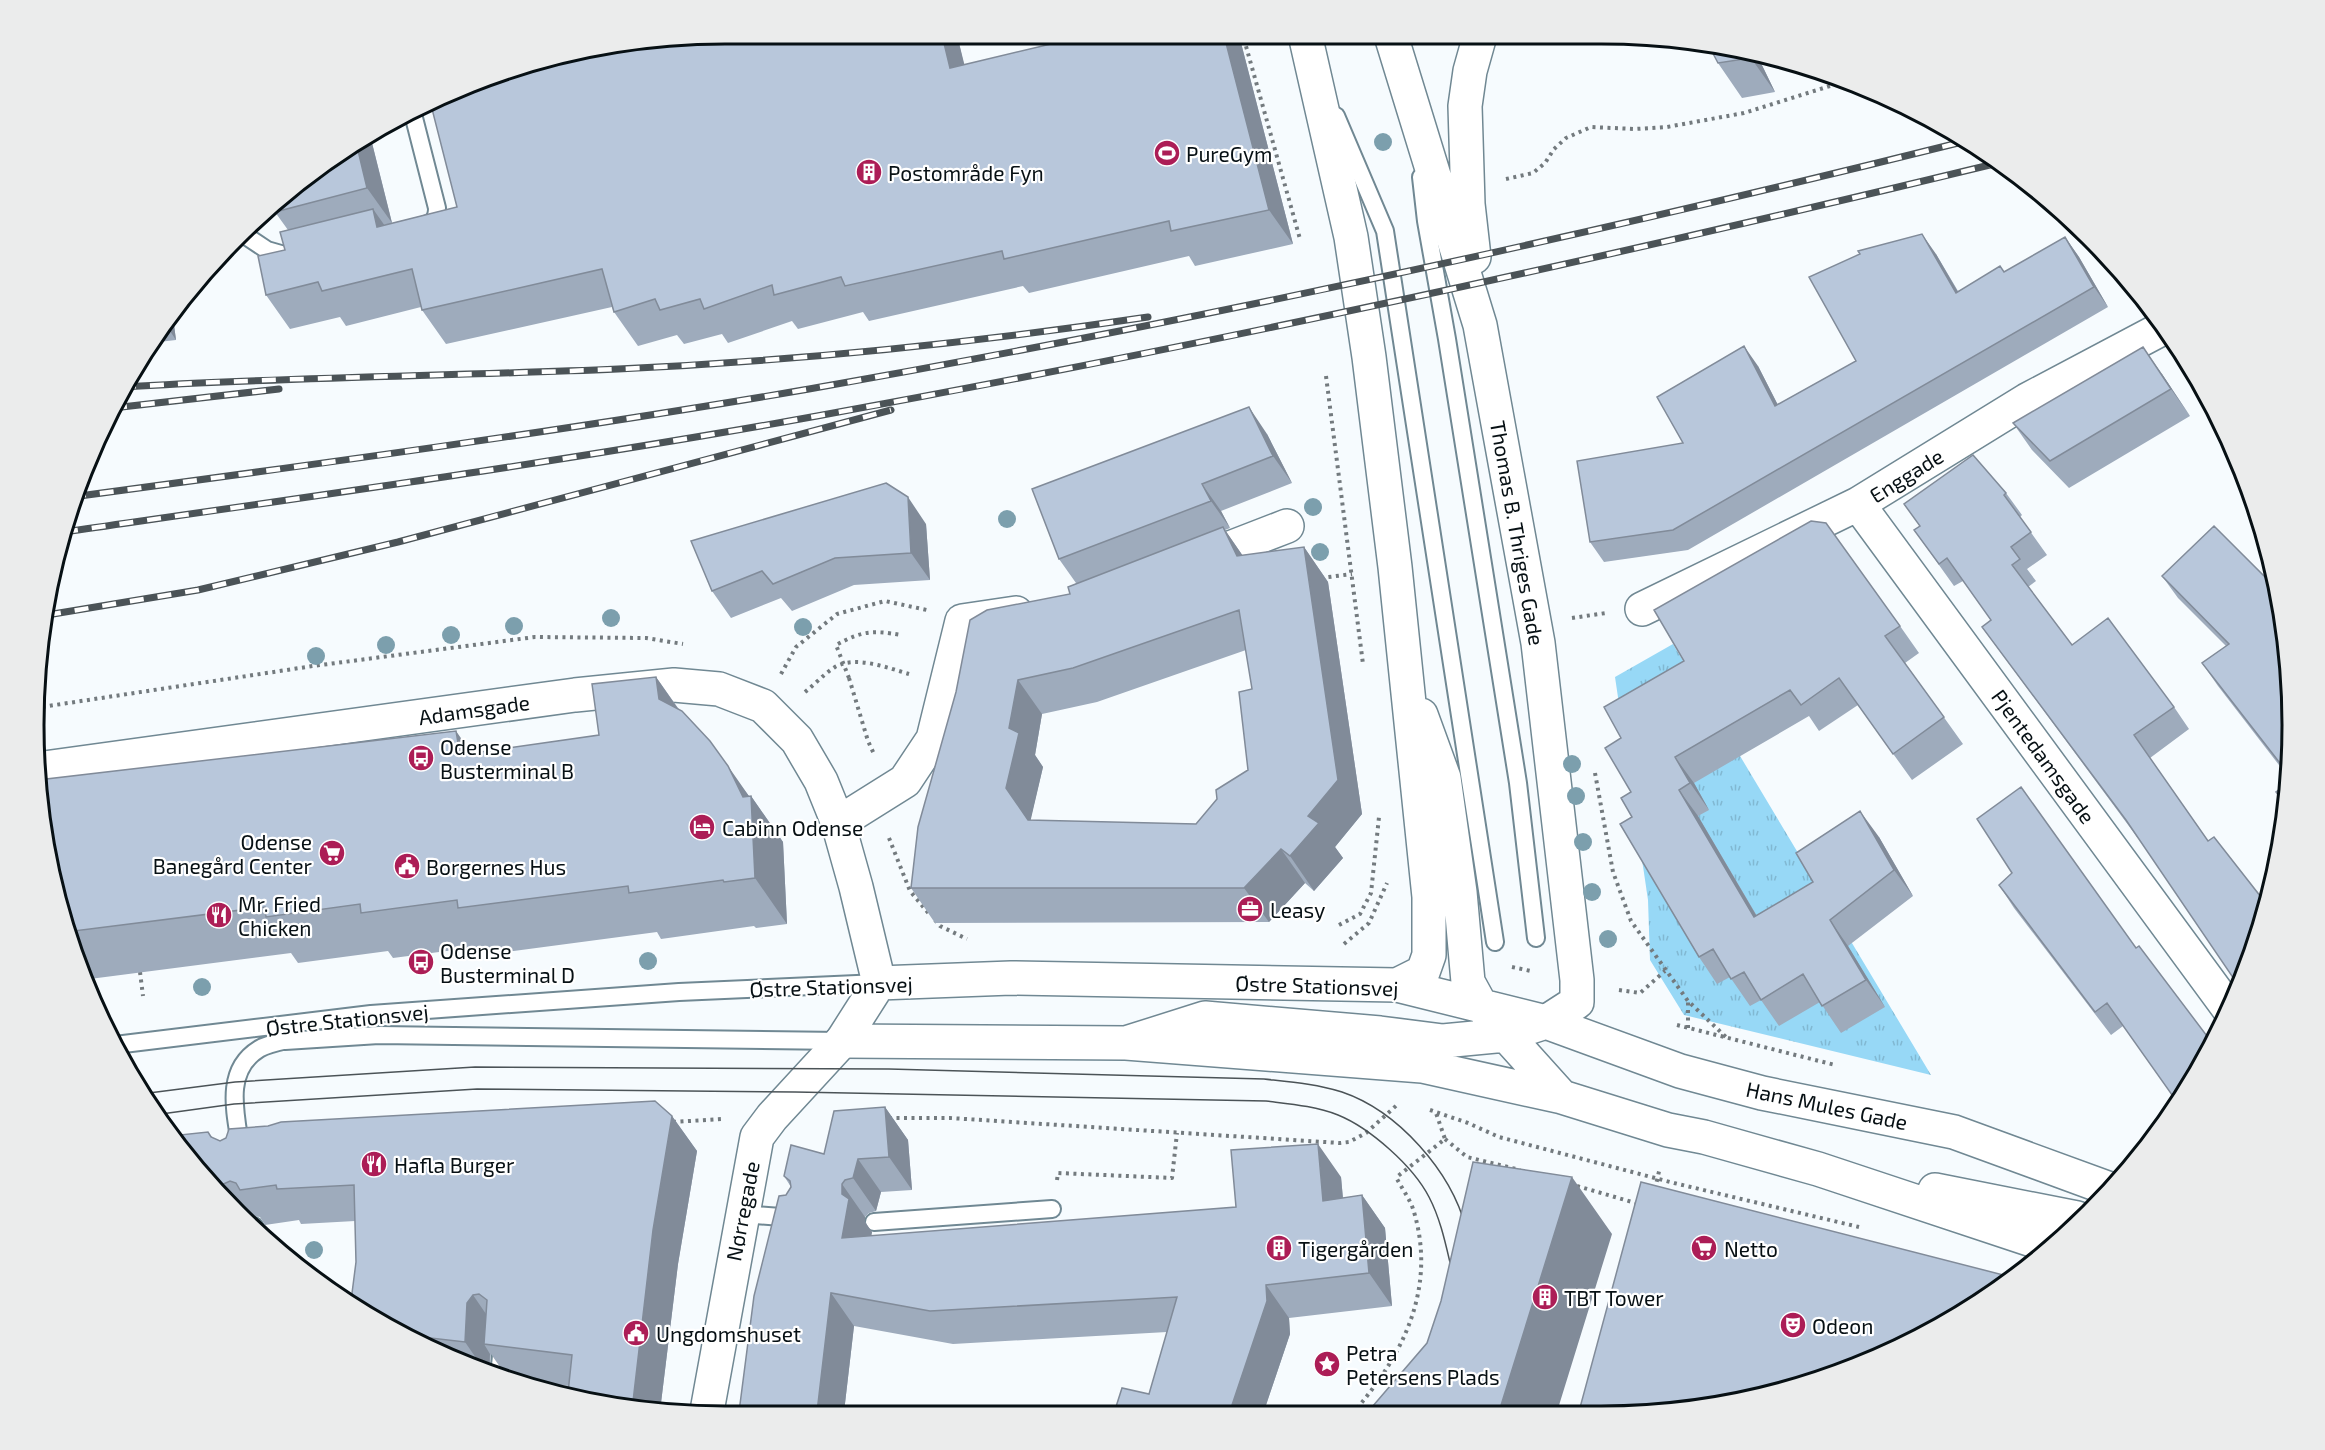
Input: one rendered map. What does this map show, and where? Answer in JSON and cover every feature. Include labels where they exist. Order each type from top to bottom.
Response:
[{"type":"street","name":"Thomas B. Thriges Gade","points":[[1394,44],[1480,325],[1538,644],[1577,980],[1577,1002],[1546,1022]]},
{"type":"street","points":[[1478,44],[1470,71],[1465,106],[1468,204],[1480,325]]},
{"type":"street","points":[[1309,48],[1351,237],[1392,544],[1429,897],[1429,954],[1422,972],[1397,985]]},
{"type":"street","name":"Enggade","points":[[1642,609],[1858,504],[2027,400],[2156,331]]},
{"type":"street","name":"Pjentedamsgade","points":[[1858,504],[2223,1001]]},
{"type":"street","points":[[1170,571],[1287,526]]},
{"type":"street","points":[[838,823],[904,781],[933,739],[962,621],[1051,608]]},
{"type":"street","points":[[1405,674],[1444,778],[1460,892],[1468,982],[1480,1004],[1562,1097],[1668,1130],[1704,1137],[1818,1169],[2042,1243]]},
{"type":"street","name":"Adamsgade","points":[[45,768],[575,695],[674,686],[719,689],[763,706],[797,740],[821,781],[838,823],[879,983]]},
{"type":"street","name":"Østre Stationsvej","points":[[879,983],[1011,978],[1397,985],[1546,1022]]},
{"type":"street","points":[[842,1041],[879,983]]},
{"type":"street","points":[[1126,1043],[1205,1018],[1380,1033],[1443,1041],[1506,1035],[1546,1022]]},
{"type":"street","name":"Hans Mules Gade","points":[[1546,1022],[1680,1071],[1762,1093],[1954,1132],[2101,1186]]},
{"type":"street","name":"Østre Stationsvej","points":[[842,1041],[1126,1043],[1422,1066],[1562,1097]]},
{"type":"street","name":"Nørregade","points":[[708,1406],[757,1137],[772,1117],[842,1041]]},
{"type":"street","points":[[1818,1169],[2071,1217]]},
{"type":"lane","points":[[1309,48],[1385,231],[1495,942]]},
{"type":"lane","points":[[1414,106],[1426,221],[1448,339],[1518,783],[1536,938]]},
{"type":"lane","points":[[407,230],[429,224],[437,216],[437,208],[414,119]]},
{"type":"lane","points":[[249,238],[267,250],[293,259],[316,253]]},
{"type":"lane","name":"Østre Stationsvej","points":[[123,1044],[371,1014],[679,992],[879,983]]},
{"type":"lane","points":[[243,1165],[234,1104],[235,1082],[243,1063],[260,1049],[371,1014]]},
{"type":"lane","name":"Østre Stationsvej","points":[[285,1041],[379,1035],[842,1041]]},
{"type":"lane","points":[[874,1222],[1052,1209]]},
{"type":"lane","points":[[742,1214],[804,1219]]},
{"type":"lane","points":[[500,1368],[502,1339]]},
{"type":"path","points":[[1245,44],[1300,239]]},
{"type":"path","points":[[1505,179],[1533,173],[1545,163],[1554,149],[1566,138],[1591,128],[1635,129],[1678,125],[1743,113],[1833,85]]},
{"type":"path","points":[[1326,376],[1363,666]]},
{"type":"path","points":[[1311,579],[1328,577]]},
{"type":"path","points":[[796,647],[837,614],[885,601],[962,621]]},
{"type":"path","points":[[876,757],[868,741],[849,678],[836,645],[856,634],[874,631],[901,635]]},
{"type":"path","points":[[44,707],[313,666],[535,638],[646,638],[671,642]]},
{"type":"path","points":[[806,692],[836,666],[855,662],[912,675]]},
{"type":"path","points":[[1594,768],[1613,872],[1631,921],[1688,1001],[1728,1039],[1688,1028],[1688,1001]]},
{"type":"path","points":[[874,800],[910,891],[940,926],[976,943]]},
{"type":"path","points":[[1339,925],[1360,914],[1371,893],[1379,815]]},
{"type":"path","points":[[1336,945],[1347,943],[1369,923],[1390,875]]},
{"type":"path","points":[[1505,966],[1538,973]]},
{"type":"path","points":[[1619,990],[1640,993],[1665,971]]},
{"type":"path","points":[[140,972],[143,996]]},
{"type":"path","points":[[879,1118],[950,1118],[1349,1142],[1366,1133],[1387,1116],[1394,1106],[1402,1102]]},
{"type":"path","points":[[1427,1109],[1468,1123],[1499,1137],[1860,1227]]},
{"type":"path","points":[[1436,1113],[1444,1139],[1467,1157],[1528,1172]]},
{"type":"path","points":[[667,1122],[772,1117]]},
{"type":"path","points":[[1052,1209],[1058,1173],[1172,1178],[1177,1133]]},
{"type":"path","points":[[1359,1406],[1397,1353],[1416,1305],[1420,1287],[1422,1267],[1419,1233],[1414,1209],[1398,1181],[1398,1176],[1444,1139]]},
{"type":"path","points":[[1504,1175],[1506,1166]]},
{"type":"path","points":[[1653,1198],[1658,1178]]},
{"type":"path","points":[[1572,1185],[1639,1204]]},
{"type":"green space","points":[[1673,644],[1931,1075],[1684,1015],[1650,960],[1648,900],[1615,677]]},
{"type":"building","name":"Postområde Fyn","points":[[944,44],[950,68],[1051,44],[1226,44],[1269,210],[1171,231],[1169,221],[1004,259],[1002,251],[845,286],[841,277],[774,295],[772,285],[704,309],[700,299],[660,310],[655,299],[614,312],[602,269],[422,310],[412,269],[322,291],[318,282],[266,295],[258,256],[285,250],[280,232],[373,209],[377,227],[457,207],[432,110],[464,95],[506,80],[592,57],[636,49],[680,45]]},
{"type":"building","points":[[1713,53],[1743,59],[1718,63]]},
{"type":"building","points":[[358,151],[367,188],[278,211],[310,184]]},
{"type":"building","points":[[1922,234],[1956,293],[2000,266],[2004,272],[2065,237],[2094,287],[1673,530],[1590,542],[1577,461],[1683,443],[1657,397],[1744,346],[1775,406],[1856,361],[1809,277],[1860,254],[1858,251]]},
{"type":"building","points":[[2143,347],[2171,389],[2050,461],[2013,423]]},
{"type":"building","points":[[1249,407],[1273,456],[1202,484],[1211,501],[1059,559],[1032,489]]},
{"type":"building","points":[[1973,455],[2006,493],[2004,495],[2031,532],[2011,547],[2020,559],[2012,565],[2072,645],[2108,618],[2174,707],[2134,735],[2208,841],[2214,837],[2259,895],[2233,978],[2126,820],[1982,627],[1991,620],[1947,558],[1939,564],[1914,530],[1920,526],[1904,504]]},
{"type":"building","points":[[886,483],[908,497],[911,553],[835,558],[773,584],[762,571],[712,591],[691,541]]},
{"type":"building","points":[[1811,521],[1826,523],[1900,626],[1885,636],[1944,717],[1893,754],[1839,678],[1801,705],[1790,690],[1675,757],[1690,783],[1679,790],[1754,917],[1813,882],[1796,853],[1860,811],[1894,870],[1830,920],[1866,980],[1822,1006],[1803,974],[1761,1000],[1744,972],[1731,979],[1713,949],[1699,957],[1620,824],[1632,817],[1621,798],[1631,792],[1605,748],[1621,738],[1604,707],[1684,661],[1654,610]]},
{"type":"building","points":[[2214,526],[2264,576],[2276,636],[2280,680],[2282,725],[2280,764],[2202,663],[2229,644],[2162,576]]},
{"type":"building","points":[[1223,527],[1237,556],[1304,547],[1338,780],[1308,816],[1319,823],[1290,856],[1281,849],[1244,888],[911,888],[918,827],[956,692],[970,620],[987,610],[1070,594],[1068,587]],"holes":[[[1239,610],[1252,689],[1239,692],[1248,770],[1216,790],[1217,799],[1196,824],[1028,820],[1006,788],[1019,733],[1009,728],[1018,680],[1073,668]]]},
{"type":"building","points":[[656,677],[659,699],[682,711],[710,741],[728,766],[743,797],[751,796],[755,878],[629,893],[628,886],[458,908],[457,900],[361,913],[360,904],[266,917],[265,907],[76,931],[57,858],[46,779],[456,731],[460,755],[599,735],[592,684]]},
{"type":"building","points":[[2021,787],[2136,948],[2139,946],[2206,1035],[2172,1095],[2107,1003],[2095,1012],[1999,885],[2012,873],[1977,819]]},
{"type":"building","points":[[655,1101],[672,1116],[653,1230],[633,1400],[569,1388],[572,1355],[484,1344],[487,1300],[479,1294],[473,1295],[467,1303],[465,1342],[431,1339],[384,1315],[352,1295],[356,1262],[354,1185],[277,1189],[276,1185],[240,1190],[236,1183],[230,1181],[222,1184],[180,1135],[208,1132],[211,1137],[220,1141],[226,1138],[229,1129],[268,1126],[281,1122]]},
{"type":"building","points":[[885,1107],[889,1157],[858,1159],[853,1178],[845,1180],[842,1184],[842,1194],[849,1199],[842,1238],[1236,1207],[1231,1150],[1318,1144],[1323,1201],[1362,1195],[1369,1273],[1266,1285],[1267,1301],[1232,1406],[1116,1406],[1122,1388],[1149,1394],[1177,1297],[930,1311],[831,1293],[818,1406],[740,1406],[754,1296],[779,1196],[786,1195],[791,1187],[790,1181],[784,1176],[791,1145],[824,1154],[834,1111]]},
{"type":"building","points":[[1473,1162],[1572,1177],[1501,1406],[1373,1406],[1427,1343],[1441,1301]]},
{"type":"building","name":"Odeon","points":[[1641,1182],[2003,1275],[1941,1315],[1901,1336],[1861,1355],[1819,1370],[1776,1383],[1689,1401],[1645,1405],[1580,1406]]},
{"type":"tram line","points":[[151,1093],[235,1082],[475,1067],[889,1069],[1264,1079],[1313,1085],[1342,1092],[1383,1113],[1402,1128],[1435,1165],[1459,1207],[1466,1228]]},
{"type":"tram line","points":[[165,1114],[234,1104],[477,1089],[795,1092],[1284,1103],[1320,1109],[1338,1115],[1377,1138],[1402,1161],[1422,1185],[1437,1215],[1452,1271],[1450,1280]]},
{"type":"railway","points":[[84,495],[533,433],[809,389],[954,363],[1388,276],[1676,211],[1955,144]]},
{"type":"railway","points":[[73,531],[629,448],[966,388],[1262,329],[1557,266],[1989,165]]},
{"type":"railway","points":[[134,386],[684,366],[950,343],[1148,317]]},
{"type":"railway","points":[[123,407],[279,389]]},
{"type":"railway","points":[[53,614],[198,590],[398,542],[891,410]]},
{"type":"place","name":"PureGym","points":[[1167,153]]},
{"type":"place","name":"Postområde Fyn","points":[[869,172]]},
{"type":"place","name":"Odense Busterminal B","points":[[421,758]]},
{"type":"place","name":"Cabinn Odense","points":[[702,827]]},
{"type":"place","name":"Odense Banegård Center","points":[[332,853]]},
{"type":"place","name":"Borgernes Hus","points":[[407,866]]},
{"type":"place","name":"Leasy","points":[[1250,909]]},
{"type":"place","name":"Mr. Fried Chicken","points":[[219,915]]},
{"type":"place","name":"Odense Busterminal D","points":[[421,962]]},
{"type":"place","name":"Hafla Burger","points":[[374,1164]]},
{"type":"place","name":"Tigergården","points":[[1279,1248]]},
{"type":"place","name":"Netto","points":[[1704,1248]]},
{"type":"place","name":"TBT Tower","points":[[1545,1297]]},
{"type":"place","name":"Odeon","points":[[1793,1325]]},
{"type":"place","name":"Ungdomshuset","points":[[636,1333]]},
{"type":"place","name":"Petra Petersens Plads","points":[[1327,1364]]}]
